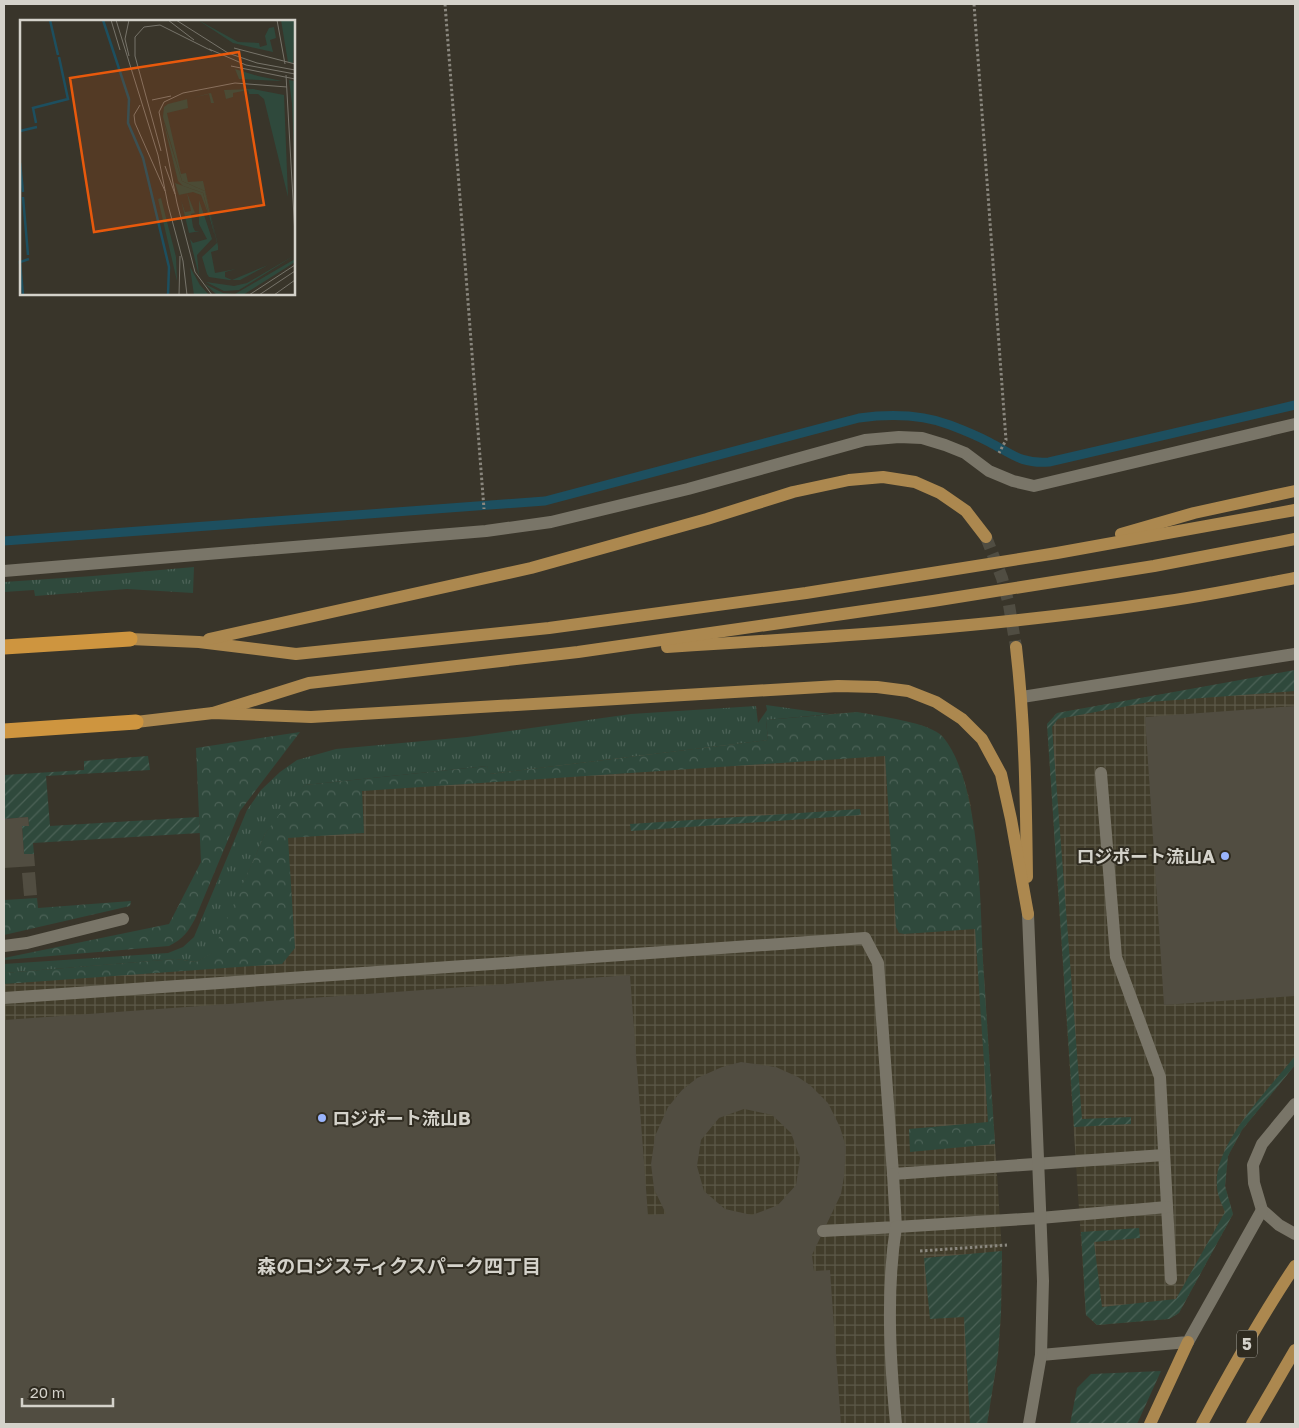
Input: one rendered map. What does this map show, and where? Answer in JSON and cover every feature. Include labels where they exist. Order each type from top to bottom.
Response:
[{"type":"highway","points":[[4,648],[130,639]]},
{"type":"highway","points":[[4,731],[136,722]]},
{"type":"main road","points":[[200,642],[531,568],[708,519],[793,492],[849,480],[883,477],[924,485],[940,492],[966,511],[986,537]]},
{"type":"main road","points":[[1057,553],[1194,513],[1295,491]]},
{"type":"main road","points":[[130,639],[200,642],[296,654],[550,628],[806,593],[1057,553],[1295,510]]},
{"type":"main road","points":[[213,713],[309,683],[578,652],[952,598],[1154,566],[1295,539]]},
{"type":"main road","points":[[578,652],[811,638],[1036,618],[1155,603],[1295,578]]},
{"type":"main road","points":[[1016,647],[1022,697],[1028,914]]},
{"type":"main road","points":[[136,722],[213,713],[311,717],[838,686],[877,687],[908,691],[936,702],[962,719],[982,739],[1001,774],[1028,914]]},
{"type":"main road","name":"5","points":[[1202,1424],[1227,1377],[1276,1294],[1295,1266]]},
{"type":"main road","points":[[1150,1424],[1188,1342]]},
{"type":"main road","points":[[1252,1424],[1295,1350]]},
{"type":"street","points":[[4,570],[486,531],[551,522],[688,489],[865,440],[899,436],[922,438],[945,445],[965,453],[989,471],[1014,481],[1034,486],[1295,424]]},
{"type":"street","points":[[1022,697],[1295,654]]},
{"type":"street","points":[[1101,773],[1116,957],[1160,1077],[1171,1280]]},
{"type":"street","points":[[1028,914],[1043,1281],[1041,1355],[1029,1424]]},
{"type":"street","points":[[4,946],[27,943],[123,919]]},
{"type":"street","points":[[4,998],[865,938],[878,962],[893,1174],[896,1227],[891,1257],[891,1367],[896,1424]]},
{"type":"street","points":[[1295,1104],[1262,1144],[1253,1165],[1254,1183],[1262,1210],[1280,1225],[1295,1234]]},
{"type":"street","points":[[893,1174],[1164,1155]]},
{"type":"street","points":[[824,1231],[1040,1218],[1167,1207]]},
{"type":"street","points":[[1041,1355],[1188,1342],[1262,1210]]},
{"type":"path","points":[[445,4],[483,497]]},
{"type":"path","points":[[974,4],[1006,440]]},
{"type":"path","points":[[920,1251],[1007,1245]]},
{"type":"shaded area","points":[[1295,671],[1295,1065],[1242,1130],[1228,1156],[1225,1186],[1233,1214],[1179,1313],[1169,1319],[1097,1325],[1086,1315],[1047,724],[1057,713]]},
{"type":"shaded area","points":[[857,712],[923,726],[942,736],[953,754],[963,777],[970,801],[976,854],[1002,1251],[998,1355],[987,1424],[4,1424],[4,973],[176,959],[212,953],[265,834],[305,785],[768,740],[830,714]]},
{"type":"green space","points":[[194,567],[193,593],[127,589],[35,596],[34,590],[4,592],[4,582]]},
{"type":"green space","points":[[1295,670],[1295,691],[1149,702],[1058,719],[1052,727],[1082,1119],[1131,1117],[1131,1124],[1074,1127],[1047,724],[1057,713]]},
{"type":"green space","points":[[766,705],[830,714],[766,720],[768,740],[489,774],[487,766],[305,785],[265,834],[213,953],[196,962],[176,959],[4,973],[4,964],[168,953],[183,947],[194,937],[247,810],[261,790],[280,772],[297,760],[336,749],[467,737],[631,714],[756,706],[758,723],[767,710]]},
{"type":"green space","points":[[857,712],[903,720],[927,727],[936,732],[943,737],[956,757],[965,783],[972,813],[979,877],[995,1144],[910,1152],[909,1129],[988,1122],[975,929],[899,933],[896,927],[885,756],[362,791],[364,833],[288,838],[295,948],[282,964],[4,984],[4,973],[176,959],[196,962],[212,953],[265,834],[283,809],[305,785],[487,766],[490,774],[768,740],[766,720]]},
{"type":"green space","points":[[300,732],[240,811],[195,919],[182,938],[169,946],[4,960],[4,958],[169,924],[201,862],[196,748]]},
{"type":"green space","points":[[148,756],[150,770],[46,776],[50,826],[199,817],[200,833],[33,843],[34,854],[24,854],[22,826],[29,826],[28,817],[4,819],[4,775],[84,770],[84,761]]},
{"type":"green space","points":[[860,809],[861,815],[631,831],[630,824]]},
{"type":"green space","points":[[37,898],[38,908],[131,901],[130,906],[4,935],[4,900]]},
{"type":"green space","points":[[1295,1056],[1295,1065],[1242,1130],[1228,1156],[1225,1186],[1233,1214],[1179,1313],[1169,1319],[1097,1325],[1086,1315],[1081,1232],[1139,1228],[1140,1238],[1094,1242],[1102,1307],[1176,1299],[1225,1212],[1217,1186],[1218,1170],[1224,1152],[1245,1117]]},
{"type":"green space","points":[[1002,1251],[998,1355],[987,1424],[970,1424],[964,1317],[930,1319],[924,1258]]},
{"type":"green space","points":[[1161,1371],[1137,1424],[1070,1424],[1077,1388],[1091,1374]]},
{"type":"building","name":"ロジポート流山A","points":[[1295,706],[1295,996],[1164,1005],[1145,717]]},
{"type":"building","points":[[28,817],[29,826],[22,826],[24,854],[34,854],[35,866],[4,868],[4,819]]},
{"type":"building","points":[[35,872],[37,895],[24,896],[22,873]]},
{"type":"building","name":"ロジポート流山B","points":[[630,975],[648,1215],[666,1214],[654,1189],[651,1164],[655,1136],[668,1107],[682,1090],[697,1078],[722,1067],[741,1062],[776,1067],[810,1085],[828,1103],[840,1127],[846,1147],[841,1194],[812,1255],[814,1271],[830,1270],[841,1424],[4,1424],[4,1020]],"holes":[[[744,1109],[772,1115],[791,1133],[800,1158],[796,1185],[778,1205],[752,1215],[725,1209],[704,1191],[697,1166],[701,1140],[719,1118]]]},
{"type":"waterway","points":[[4,541],[545,501],[859,418],[905,416],[939,421],[974,435],[1024,460],[1049,462],[1295,405]]},
{"type":"tunnel","points":[[986,537],[1002,578],[1016,647]]},
{"type":"place","name":"ロジポート流山A","points":[[1225,856]]},
{"type":"place","name":"ロジポート流山B","points":[[322,1118]]},
{"type":"district","name":"森のロジスティクスパーク四丁目","points":[[399,1265]]}]
